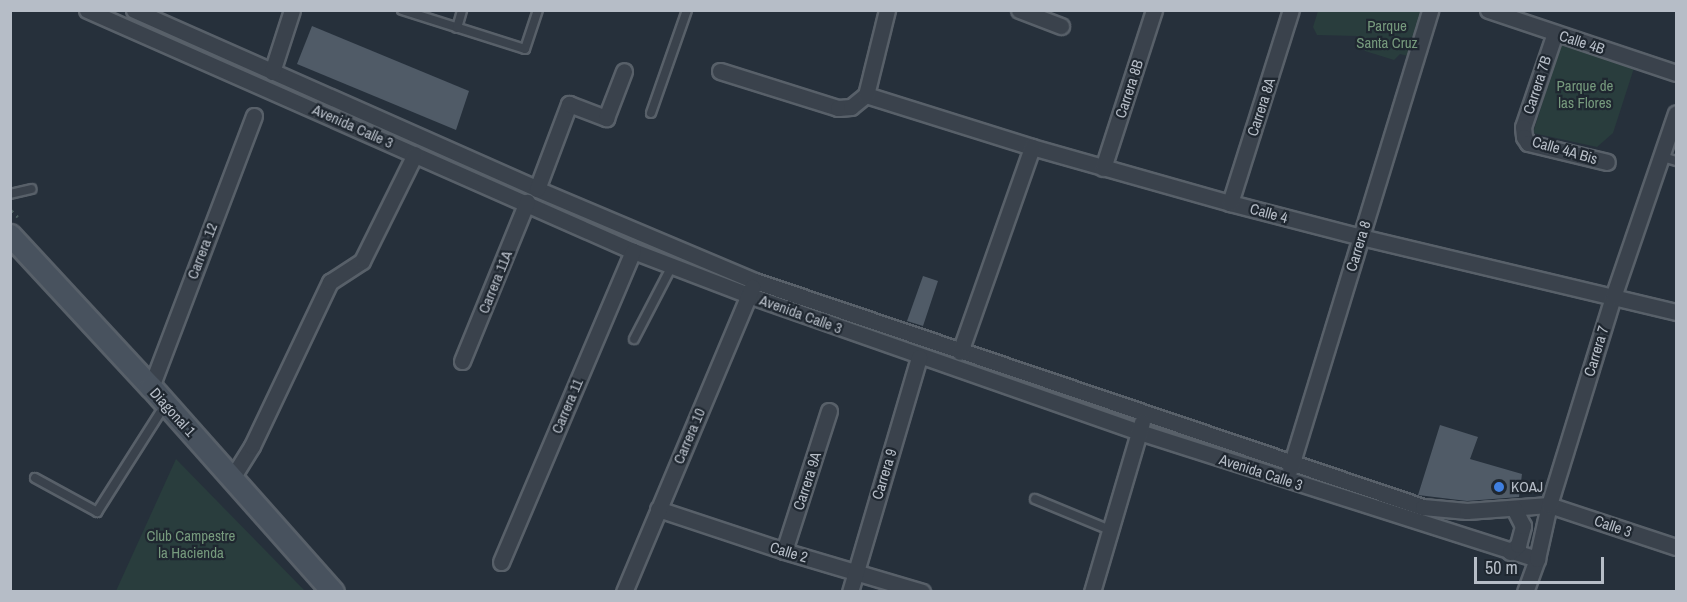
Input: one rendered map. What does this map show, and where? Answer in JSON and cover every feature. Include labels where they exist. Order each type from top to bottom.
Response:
[{"type":"main road","name":"Diagonal 1","points":[[10,235],[151,387],[333,591]]},
{"type":"street","name":"Avenida Calle 3","points":[[87,10],[527,202],[633,251],[748,295],[919,357],[1139,432],[1537,560]]},
{"type":"street","name":"Avenida Calle 3","points":[[134,10],[537,189],[755,281],[1424,507],[1467,512],[1549,504]]},
{"type":"street","points":[[272,72],[292,10]]},
{"type":"street","points":[[720,71],[838,108],[851,107],[866,95],[887,10]]},
{"type":"street","points":[[1019,10],[1062,26]]},
{"type":"street","name":"Carrera 8B","points":[[1103,168],[1154,10]]},
{"type":"street","name":"Carrera 8A","points":[[1230,203],[1292,10]]},
{"type":"street","name":"Carrera 8","points":[[1286,481],[1430,10]]},
{"type":"street","name":"Calle 4B","points":[[1488,10],[1677,73]]},
{"type":"street","name":"Carrera 7B","points":[[1524,137],[1523,127],[1555,33]]},
{"type":"street","points":[[537,189],[569,104],[606,118],[624,71]]},
{"type":"street","name":"Calle 4","points":[[866,95],[1032,147],[1230,203],[1360,237],[1677,312]]},
{"type":"street","name":"Carrera 7","points":[[1525,591],[1537,560],[1549,504],[1613,297],[1670,159],[1677,113]]},
{"type":"street","name":"Carrera 12","points":[[151,387],[254,116]]},
{"type":"street","name":"Calle 4A Bis","points":[[1524,137],[1528,143],[1606,162]]},
{"type":"street","points":[[960,352],[1032,147]]},
{"type":"street","points":[[232,478],[252,446],[330,282],[362,261],[415,154]]},
{"type":"street","name":"Carrera 11A","points":[[462,361],[527,202]]},
{"type":"street","name":"Carrera 11","points":[[501,562],[633,251]]},
{"type":"street","name":"Carrera 10","points":[[624,591],[755,281]]},
{"type":"street","name":"Carrera 9","points":[[850,591],[919,357]]},
{"type":"street","name":"Carrera 9A","points":[[784,551],[829,411]]},
{"type":"street","points":[[1092,591],[1145,412]]},
{"type":"street","name":"Calle 3","points":[[1549,504],[1677,547]]},
{"type":"street","name":"Calle 2","points":[[658,508],[784,551],[922,591]]},
{"type":"street","points":[[1510,552],[1522,536],[1523,526],[1514,508]]},
{"type":"lane","points":[[402,10],[525,49],[538,10]]},
{"type":"lane","points":[[457,28],[462,10]]},
{"type":"lane","points":[[651,113],[687,10]]},
{"type":"lane","points":[[10,194],[31,189]]},
{"type":"lane","points":[[634,339],[672,266]]},
{"type":"lane","points":[[35,478],[97,512],[166,404]]},
{"type":"lane","points":[[1035,499],[1110,530]]},
{"type":"green space","name":"Parque Santa Cruz","points":[[1318,11],[1428,11],[1416,58],[1400,54],[1394,60],[1365,51],[1357,36],[1317,35],[1313,27]]},
{"type":"green space","name":"Parque de las Flores","points":[[1561,44],[1634,68],[1613,133],[1597,147],[1533,133]]},
{"type":"green space","name":"Club Campestre la Hacienda","points":[[176,459],[305,591],[116,591]]},
{"type":"building","points":[[312,26],[469,91],[456,130],[297,64]]},
{"type":"building","points":[[923,276],[938,281],[923,326],[907,321]]},
{"type":"building","points":[[1440,425],[1478,437],[1470,459],[1522,474],[1519,497],[1467,501],[1418,495]]},
{"type":"place","name":"KOAJ","points":[[1499,487]]}]
